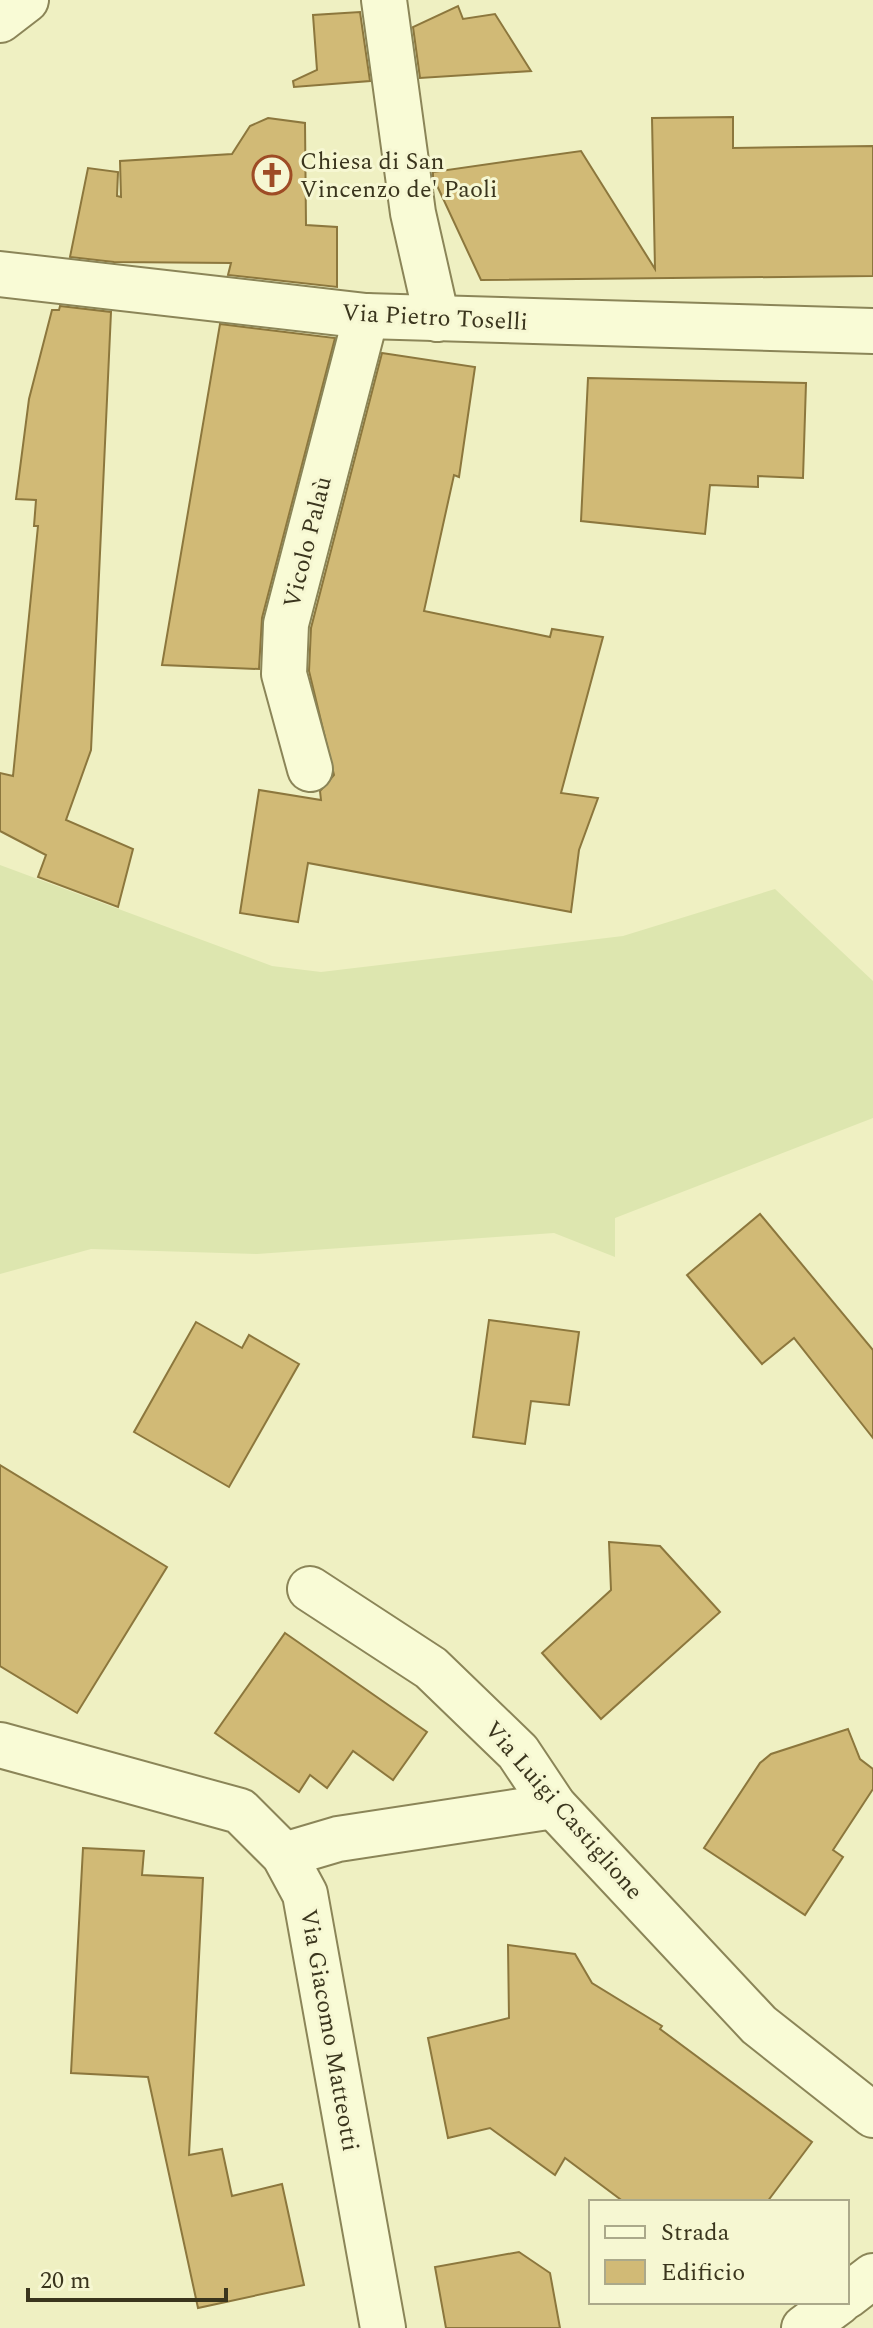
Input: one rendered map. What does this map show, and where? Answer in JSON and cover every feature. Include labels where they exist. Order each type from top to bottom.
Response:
[{"type":"street","points":[[0,20],[26,0]]},
{"type":"street","points":[[384,0],[413,213],[437,319]]},
{"type":"street","name":"Via Pietro Toselli","points":[[0,274],[366,316],[873,331]]},
{"type":"street","name":"Vicolo Palaù","points":[[310,769],[284,674],[286,624],[366,316]]},
{"type":"street","name":"Via Luigi Castiglione","points":[[310,1589],[431,1668],[518,1752],[554,1806],[759,2025],[873,2115]]},
{"type":"street","name":"Via Giacomo Matteotti","points":[[0,1745],[240,1811],[284,1855],[305,1894],[383,2328]]},
{"type":"street","points":[[284,1855],[338,1839],[554,1806]]},
{"type":"street","points":[[849,2294],[873,2276]]},
{"type":"street","points":[[804,2328],[836,2304]]},
{"type":"green space","points":[[0,865],[272,966],[321,972],[623,936],[775,889],[873,981],[873,1118],[615,1218],[615,1257],[554,1233],[257,1254],[91,1249],[0,1274]]},
{"type":"building","points":[[458,6],[463,19],[495,14],[531,71],[420,78],[413,27]]},
{"type":"building","points":[[360,12],[370,81],[294,87],[293,81],[317,70],[313,15]]},
{"type":"building","points":[[733,117],[733,148],[873,146],[873,276],[481,280],[433,177],[433,172],[581,151],[655,269],[652,118]]},
{"type":"building","points":[[268,118],[305,123],[306,225],[337,227],[337,287],[228,275],[231,263],[114,262],[70,257],[88,168],[118,172],[117,196],[121,197],[120,161],[232,154],[250,126]]},
{"type":"building","points":[[60,306],[111,312],[91,750],[66,820],[133,849],[118,907],[38,877],[46,855],[0,831],[0,773],[13,776],[38,526],[34,526],[36,500],[16,499],[29,399],[52,310],[59,310]]},
{"type":"building","points":[[220,324],[335,338],[262,618],[259,669],[162,665]]},
{"type":"building","points":[[382,353],[475,367],[459,477],[454,475],[424,611],[550,637],[552,629],[603,637],[561,793],[598,798],[579,850],[571,912],[308,863],[298,922],[240,913],[259,790],[321,800],[320,791],[334,775],[309,671],[311,628]]},
{"type":"building","points":[[588,378],[806,383],[803,478],[758,476],[758,487],[710,485],[705,534],[581,521]]},
{"type":"building","points":[[760,1214],[873,1350],[873,1438],[794,1338],[762,1364],[687,1275]]},
{"type":"building","points":[[489,1320],[579,1332],[569,1405],[531,1401],[525,1444],[473,1437]]},
{"type":"building","points":[[196,1322],[242,1348],[249,1335],[299,1364],[229,1487],[134,1432]]},
{"type":"building","points":[[0,1465],[167,1567],[77,1713],[0,1666]]},
{"type":"building","points":[[609,1542],[660,1546],[720,1612],[601,1719],[542,1653],[611,1590]]},
{"type":"building","points":[[285,1633],[427,1732],[393,1780],[353,1751],[327,1788],[310,1775],[299,1792],[215,1733]]},
{"type":"building","points":[[848,1729],[860,1759],[873,1769],[873,1789],[833,1850],[843,1857],[805,1915],[704,1848],[760,1763],[771,1754]]},
{"type":"building","points":[[83,1848],[144,1851],[142,1875],[203,1878],[189,2155],[222,2149],[232,2196],[282,2184],[304,2285],[198,2308],[148,2077],[71,2073]]},
{"type":"building","points":[[508,1945],[575,1954],[592,1983],[662,2026],[660,2029],[812,2142],[768,2200],[621,2200],[565,2158],[555,2175],[490,2128],[448,2138],[428,2038],[509,2018]]},
{"type":"building","points":[[519,2252],[550,2273],[560,2328],[446,2328],[435,2267]]},
{"type":"place","name":"Chiesa di San Vincenzo de' Paoli","points":[[272,175]]}]
